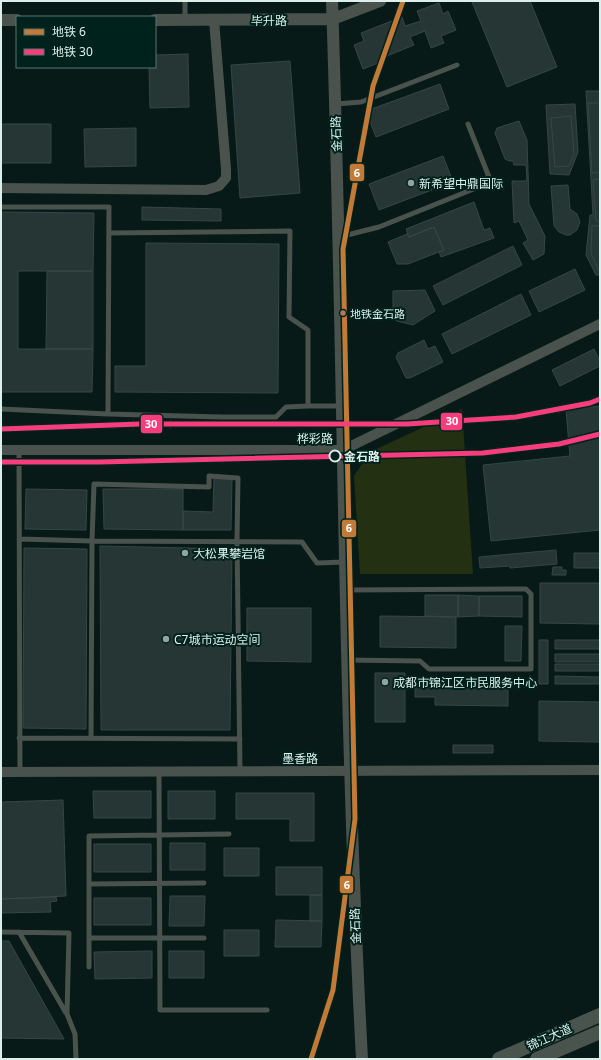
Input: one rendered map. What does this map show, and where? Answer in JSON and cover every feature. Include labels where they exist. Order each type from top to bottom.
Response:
[{"type":"main road","name":"锦江大道","points":[[499,1059],[600,1015]]},
{"type":"main road","name":"锦江大道","points":[[537,1059],[600,1032]]},
{"type":"street","name":"金石路","points":[[332,1],[339,237],[350,770],[356,946],[362,1059]]},
{"type":"street","name":"毕升路","points":[[156,20],[333,20],[380,1]]},
{"type":"street","points":[[1,20],[16,20]]},
{"type":"street","points":[[1,188],[206,190],[219,186],[226,178],[226,168],[214,20]]},
{"type":"street","name":"桦彩路","points":[[1,450],[343,450],[600,324]]},
{"type":"street","name":"墨香路","points":[[1,772],[600,770]]},
{"type":"lane","points":[[185,1],[185,20]]},
{"type":"lane","points":[[335,104],[361,102],[457,65]]},
{"type":"lane","points":[[339,237],[379,227],[491,182],[468,124]]},
{"type":"lane","points":[[1,207],[109,207],[108,414]]},
{"type":"lane","points":[[109,233],[290,231],[289,316],[308,330],[308,406]]},
{"type":"lane","points":[[1,409],[108,414],[276,417],[286,406],[342,406]]},
{"type":"lane","points":[[19,450],[20,772]]},
{"type":"lane","points":[[91,738],[92,541],[94,484],[209,487],[209,476],[238,478],[237,541],[240,771]]},
{"type":"lane","points":[[19,539],[92,541],[302,542],[317,563],[345,562]]},
{"type":"lane","points":[[346,590],[526,589],[531,594],[531,669],[429,669],[420,661],[347,660]]},
{"type":"lane","points":[[19,738],[240,739]]},
{"type":"lane","points":[[159,771],[160,1010],[267,1010]]},
{"type":"lane","points":[[89,967],[89,836],[229,834]]},
{"type":"lane","points":[[89,884],[204,883]]},
{"type":"lane","points":[[1,932],[69,933],[67,1014]]},
{"type":"lane","points":[[19,932],[67,1014],[75,1034],[76,1059]]},
{"type":"lane","points":[[89,938],[204,938]]},
{"type":"green space","points":[[462,409],[473,574],[360,574],[354,476],[370,452]]},
{"type":"building","points":[[530,1],[557,67],[507,87],[472,2]]},
{"type":"building","points":[[439,3],[443,14],[448,11],[456,30],[441,36],[444,43],[431,48],[425,31],[410,37],[414,45],[382,58],[383,61],[363,69],[354,45],[364,41],[361,33],[402,17],[405,26],[421,21],[417,11]]},
{"type":"building","points":[[188,54],[189,107],[150,108],[149,68],[156,68],[156,55]]},
{"type":"building","points":[[290,61],[300,193],[240,198],[231,65]]},
{"type":"building","points":[[440,84],[449,109],[376,137],[366,111]]},
{"type":"building","points":[[586,91],[600,91],[600,275],[596,275],[586,255],[590,215],[593,215]]},
{"type":"building","points":[[588,103],[600,103],[600,172],[592,173]]},
{"type":"building","points":[[575,104],[578,152],[569,175],[550,174],[546,105]]},
{"type":"building","points":[[571,116],[574,154],[569,166],[555,167],[551,118]]},
{"type":"building","points":[[519,121],[527,140],[529,204],[545,236],[544,254],[533,260],[523,243],[528,240],[519,221],[514,223],[512,181],[527,181],[526,165],[514,165],[513,161],[505,159],[495,133],[497,128]]},
{"type":"building","points":[[1,124],[51,124],[51,163],[1,163]]},
{"type":"building","points":[[136,128],[136,166],[85,167],[84,129]]},
{"type":"building","name":"新希望中鼎国际","points":[[443,156],[453,182],[379,210],[369,184]]},
{"type":"building","points":[[600,179],[600,221],[596,221],[593,180]]},
{"type":"building","points":[[568,185],[570,209],[577,214],[580,222],[577,230],[570,235],[566,235],[559,232],[554,226],[551,186]]},
{"type":"building","points":[[474,202],[484,230],[490,228],[494,238],[441,257],[439,252],[444,250],[434,227],[409,237],[406,229]]},
{"type":"building","points":[[142,207],[221,209],[221,221],[142,220]]},
{"type":"building","points":[[1,212],[94,213],[93,271],[18,271],[18,349],[93,349],[92,392],[1,392]]},
{"type":"building","points":[[592,226],[600,226],[600,269],[598,269],[591,253]]},
{"type":"building","points":[[434,227],[444,250],[408,264],[397,264],[388,242],[407,234],[409,237]]},
{"type":"building","points":[[146,243],[279,244],[278,393],[115,392],[115,366],[146,366]]},
{"type":"building","points":[[513,246],[522,265],[443,305],[433,286]]},
{"type":"building","points":[[575,269],[585,290],[539,312],[529,291]]},
{"type":"building","points":[[47,271],[93,271],[93,349],[46,349]]},
{"type":"building","points":[[425,290],[435,311],[413,325],[397,321],[393,318],[393,291]]},
{"type":"building","points":[[521,294],[531,315],[452,354],[442,334]]},
{"type":"building","points":[[424,340],[428,349],[435,346],[443,362],[410,378],[406,378],[396,357],[398,353]]},
{"type":"building","points":[[594,349],[600,361],[600,366],[560,386],[552,370]]},
{"type":"building","points":[[600,406],[600,530],[491,541],[483,465],[570,456],[566,410]]},
{"type":"building","points":[[214,478],[232,479],[231,530],[183,530],[183,511],[213,512]]},
{"type":"building","points":[[26,489],[87,490],[86,530],[25,529]]},
{"type":"building","points":[[103,489],[183,489],[183,530],[104,529]]},
{"type":"building","name":"C7城市运动空间","points":[[100,546],[232,549],[230,730],[101,730]]},
{"type":"building","points":[[24,548],[87,549],[86,729],[23,728]]},
{"type":"building","points":[[556,550],[557,564],[510,568],[510,566],[480,568],[479,557]]},
{"type":"building","points":[[574,553],[600,553],[600,568],[574,568]]},
{"type":"building","points":[[553,567],[562,567],[562,570],[566,570],[566,575],[552,575]]},
{"type":"building","points":[[540,583],[600,583],[600,624],[540,623]]},
{"type":"building","points":[[425,595],[458,595],[458,617],[425,616]]},
{"type":"building","points":[[458,595],[479,596],[479,616],[458,617]]},
{"type":"building","points":[[479,596],[522,596],[522,617],[479,616]]},
{"type":"building","points":[[247,608],[311,608],[311,662],[247,661]]},
{"type":"building","points":[[380,616],[456,617],[456,648],[380,647]]},
{"type":"building","points":[[505,626],[522,626],[521,661],[505,661]]},
{"type":"building","points":[[539,640],[548,640],[548,684],[539,684]]},
{"type":"building","points":[[555,640],[600,640],[600,649],[555,649]]},
{"type":"building","points":[[555,654],[600,654],[600,662],[555,662]]},
{"type":"building","points":[[555,664],[600,664],[600,671],[555,671]]},
{"type":"building","points":[[375,673],[405,673],[405,722],[375,722]]},
{"type":"building","points":[[555,676],[600,677],[600,684],[555,684]]},
{"type":"building","points":[[415,678],[447,678],[447,685],[508,686],[508,706],[435,705],[435,697],[415,697]]},
{"type":"building","points":[[539,701],[600,702],[600,742],[539,741]]},
{"type":"building","points":[[453,745],[493,745],[493,753],[453,753]]},
{"type":"building","points":[[93,791],[151,791],[151,818],[94,818]]},
{"type":"building","points":[[168,791],[215,791],[215,819],[168,819]]},
{"type":"building","points":[[236,793],[314,793],[314,841],[290,841],[290,819],[236,819]]},
{"type":"building","points":[[63,800],[66,896],[1,899],[1,802]]},
{"type":"building","points":[[170,843],[205,843],[205,870],[170,870]]},
{"type":"building","points":[[94,844],[151,844],[151,872],[94,872]]},
{"type":"building","points":[[224,848],[259,848],[259,876],[224,876]]},
{"type":"building","points":[[276,867],[322,867],[322,895],[276,895]]},
{"type":"building","points":[[310,895],[322,895],[322,921],[310,921]]},
{"type":"building","points":[[170,896],[205,896],[204,926],[169,926]]},
{"type":"building","points":[[56,897],[57,901],[50,902],[51,912],[1,913],[1,899]]},
{"type":"building","points":[[94,898],[151,898],[151,925],[94,925]]},
{"type":"building","points":[[276,920],[322,921],[321,947],[275,947]]},
{"type":"building","points":[[224,930],[259,930],[259,956],[224,956]]},
{"type":"building","points":[[1,941],[9,941],[64,1039],[1,1038]]},
{"type":"building","points":[[152,951],[152,978],[95,979],[94,952]]},
{"type":"building","points":[[169,951],[204,951],[204,978],[169,978]]},
{"type":"metro line","name":"6","points":[[311,1059],[333,990],[355,819],[343,249],[373,86],[403,1]]},
{"type":"metro line","name":"30","points":[[1,429],[140,424],[407,424],[516,417],[590,403],[600,399]]},
{"type":"metro line","name":"30","points":[[1,462],[99,462],[483,453],[559,444],[600,434]]},
{"type":"place","name":"新希望中鼎国际","points":[[411,183]]},
{"type":"place","name":"地铁金石路","points":[[343,313]]},
{"type":"place","name":"金石路","points":[[335,456]]},
{"type":"place","name":"大松果攀岩馆","points":[[185,553]]},
{"type":"place","name":"C7城市运动空间","points":[[166,639]]},
{"type":"place","name":"成都市锦江区市民服务中心","points":[[385,682]]}]
